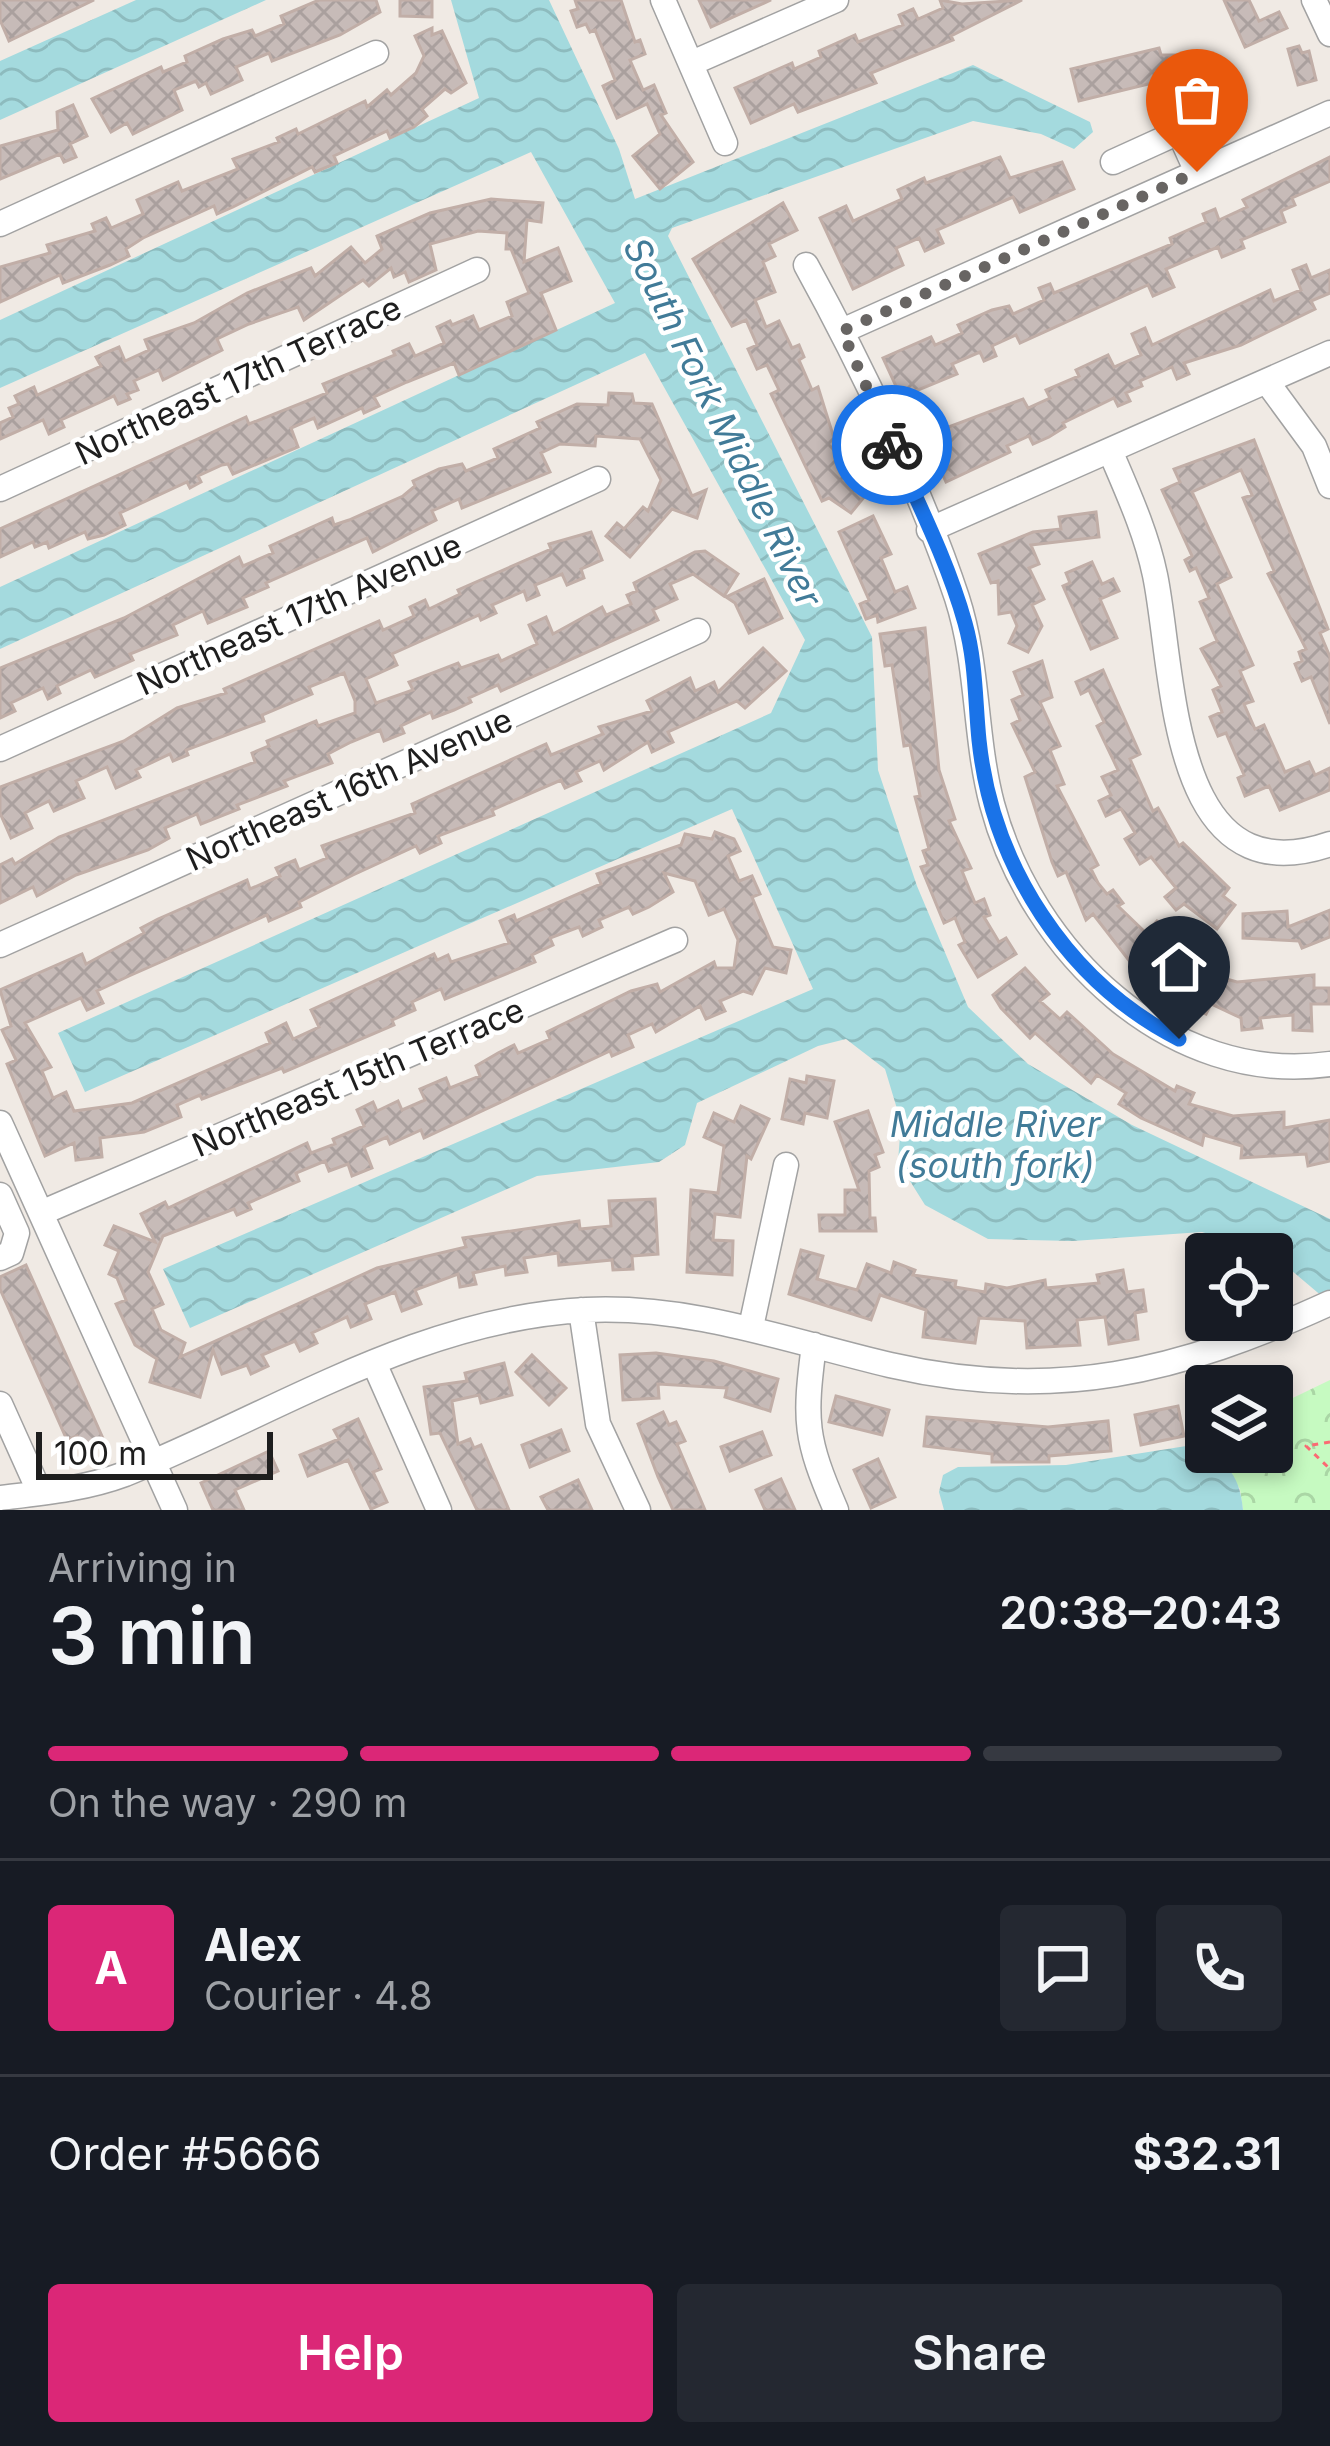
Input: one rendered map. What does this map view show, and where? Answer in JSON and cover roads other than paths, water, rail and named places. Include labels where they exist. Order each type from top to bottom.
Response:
[{"type":"street","points":[[663,0],[725,143]]},
{"type":"street","points":[[692,63],[836,0]]},
{"type":"street","points":[[1314,0],[1330,34]]},
{"type":"street","points":[[0,224],[376,53]]},
{"type":"street","points":[[1113,162],[1234,107]]},
{"type":"street","points":[[842,331],[1330,112]]},
{"type":"street","points":[[1179,132],[1197,172]]},
{"type":"street","points":[[806,265],[842,331],[966,626],[978,687],[979,742],[1005,844],[1030,900],[1070,955],[1155,1026],[1204,1051],[1296,1069],[1330,1064]]},
{"type":"street","name":"Northeast 17th Terrace","points":[[0,489],[476,270]]},
{"type":"street","points":[[929,530],[1330,353]]},
{"type":"street","points":[[1267,382],[1314,446],[1330,486]]},
{"type":"street","points":[[1112,453],[1154,572],[1176,728],[1193,782],[1215,820],[1243,842],[1282,854],[1330,844]]},
{"type":"street","name":"Northeast 17th Avenue","points":[[0,749],[598,479]]},
{"type":"street","name":"Northeast 16th Avenue","points":[[0,946],[698,631]]},
{"type":"street","name":"Northeast 15th Terrace","points":[[41,1213],[675,940]]},
{"type":"street","points":[[0,1123],[7,1155],[41,1213],[175,1510]]},
{"type":"street","points":[[751,1327],[786,1165]]},
{"type":"street","points":[[0,1258],[16,1245],[2,1204]]},
{"type":"street","points":[[0,1498],[122,1475],[434,1339],[581,1310],[680,1314],[950,1377],[1054,1384],[1177,1364],[1320,1308]]},
{"type":"street","points":[[581,1310],[598,1424],[638,1510]]},
{"type":"street","points":[[814,1345],[804,1417],[809,1448],[836,1510]]},
{"type":"street","points":[[374,1363],[439,1510]]},
{"type":"street","points":[[0,1404],[40,1493]]},
{"type":"water","points":[[136,0],[266,0],[0,120],[0,61]]},
{"type":"water","name":"Middle River (south fork)","points":[[451,0],[549,0],[619,149],[635,199],[973,65],[1090,122],[1093,132],[1074,149],[1041,134],[973,121],[672,228],[668,236],[872,637],[878,770],[917,886],[968,1007],[1028,1064],[1132,1125],[1330,1219],[1330,1303],[1293,1272],[1293,1233],[1202,1232],[1073,1241],[988,1239],[925,1205],[898,1162],[901,1122],[885,1069],[846,1039],[818,1046],[697,1103],[685,1145],[659,1162],[537,1176],[190,1328],[163,1269],[813,989],[732,809],[85,1092],[58,1033],[771,713],[805,640],[645,353],[0,649],[0,587],[615,303],[531,152],[0,388],[0,320],[479,98]]},
{"type":"water","points":[[1185,1446],[1185,1473],[1231,1473],[1243,1510],[944,1510],[939,1492],[943,1475],[958,1467],[1066,1465]]},
{"type":"water label","name":"South Fork Middle River","points":[[723,422]]}]
